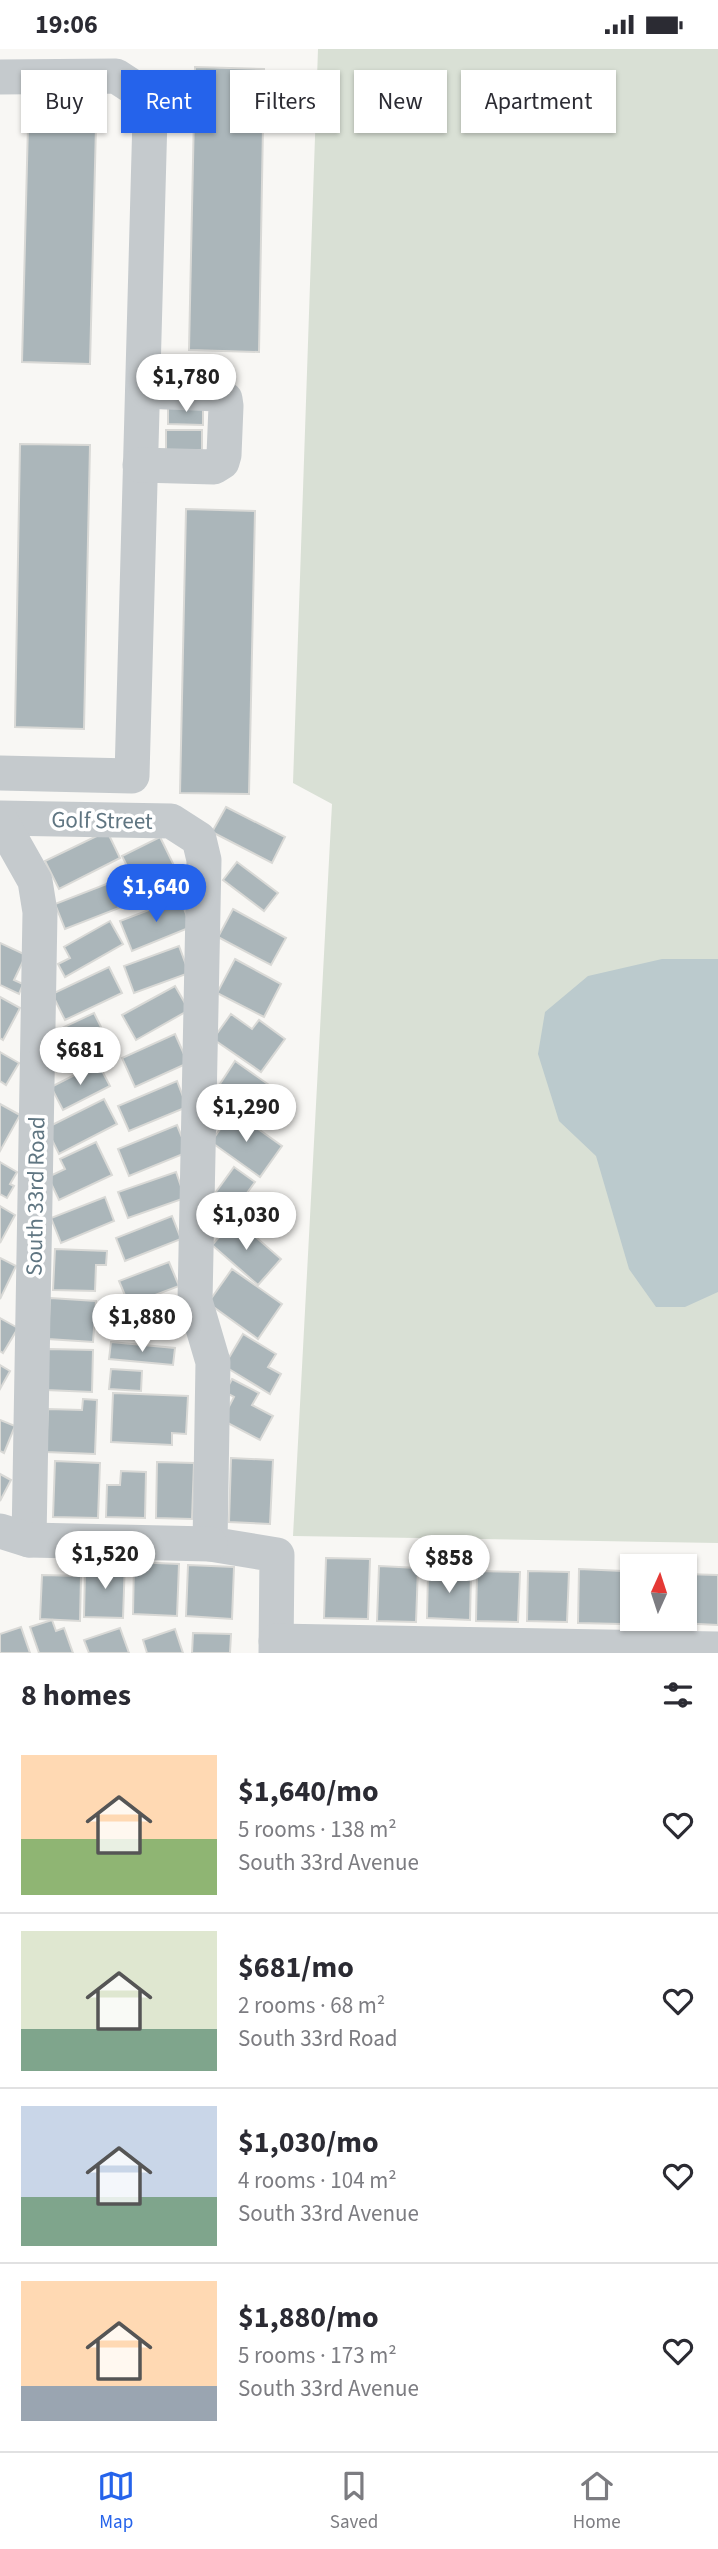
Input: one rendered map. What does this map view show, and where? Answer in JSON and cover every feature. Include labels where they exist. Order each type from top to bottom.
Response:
[{"type":"street","points":[[0,77],[116,76],[136,89],[150,117],[132,776],[0,773]]},
{"type":"street","points":[[141,465],[214,467],[222,462],[226,407],[225,399],[218,394],[142,391]]},
{"type":"street","name":"Golf Street","points":[[0,819],[171,821],[198,839],[204,860],[195,1301],[213,1362],[210,1544]]},
{"type":"street","name":"South 33rd Road","points":[[0,819],[35,881],[40,912],[15,1535]]},
{"type":"street","points":[[15,1535],[210,1544],[277,1555],[276,1647],[718,1649]]},
{"type":"shaded area","points":[[318,49],[718,49],[718,1543],[293,1536],[332,804],[293,783],[315,133],[340,133],[340,70],[317,70]]},
{"type":"shaded area","points":[[662,959],[718,959],[718,1292],[685,1307],[656,1307],[629,1269],[596,1156],[559,1121],[538,1054],[545,1012],[588,976]]},
{"type":"building","points":[[195,67],[264,69],[230,70],[230,133],[263,133],[259,352],[189,350],[194,133],[216,133],[216,70],[195,70]]},
{"type":"building","points":[[28,133],[96,133],[90,364],[22,362]]},
{"type":"building","points":[[168,403],[203,404],[203,425],[168,424]]},
{"type":"building","points":[[166,430],[202,430],[202,450],[166,450]]},
{"type":"building","points":[[20,444],[90,445],[84,729],[15,727]]},
{"type":"building","points":[[186,509],[255,511],[249,794],[180,793]]},
{"type":"building","points":[[226,807],[285,837],[272,863],[212,832]]},
{"type":"building","points":[[107,831],[120,858],[59,889],[45,861]]},
{"type":"building","points":[[160,837],[184,886],[146,904],[122,856]]},
{"type":"building","points":[[237,862],[278,893],[264,911],[223,880]]},
{"type":"building","points":[[109,883],[119,908],[65,929],[55,904]]},
{"type":"building","points":[[180,898],[191,927],[132,951],[120,921]]},
{"type":"building","points":[[233,909],[286,938],[271,965],[218,937]]},
{"type":"building","points":[[110,921],[123,944],[65,977],[58,964],[70,958],[64,947]]},
{"type":"building","points":[[0,943],[26,955],[14,980],[23,984],[19,994],[0,985]]},
{"type":"building","points":[[179,946],[189,973],[134,993],[124,966]]},
{"type":"building","points":[[235,959],[281,984],[264,1017],[217,993]]},
{"type":"building","points":[[109,967],[122,993],[65,1020],[52,994]]},
{"type":"building","points":[[175,986],[189,1010],[136,1040],[122,1015]]},
{"type":"building","points":[[0,997],[20,1008],[3,1040],[0,1038]]},
{"type":"building","points":[[94,1013],[109,1043],[62,1066],[47,1035]]},
{"type":"building","points":[[231,1014],[252,1029],[259,1020],[285,1039],[261,1072],[213,1039]]},
{"type":"building","points":[[175,1034],[188,1063],[135,1087],[122,1058]]},
{"type":"building","points":[[0,1052],[19,1063],[6,1085],[0,1081]]},
{"type":"building","points":[[235,1061],[279,1092],[259,1120],[216,1090]]},
{"type":"building","points":[[98,1063],[110,1086],[63,1110],[51,1087]]},
{"type":"building","points":[[177,1081],[187,1107],[129,1131],[118,1106]]},
{"type":"building","points":[[104,1099],[117,1124],[59,1154],[46,1128]]},
{"type":"building","points":[[0,1104],[20,1115],[0,1151]]},
{"type":"building","points":[[233,1111],[282,1146],[260,1177],[211,1142]]},
{"type":"building","points":[[177,1125],[188,1152],[129,1176],[118,1149]]},
{"type":"building","points":[[96,1142],[112,1175],[59,1200],[48,1177],[65,1169],[60,1159]]},
{"type":"building","points":[[0,1162],[17,1172],[10,1184],[14,1186],[7,1198],[0,1194]]},
{"type":"building","points":[[234,1167],[255,1182],[239,1204],[265,1222],[259,1230],[213,1196]]},
{"type":"building","points":[[176,1172],[185,1198],[128,1218],[118,1192]]},
{"type":"building","points":[[105,1197],[114,1221],[61,1243],[51,1218]]},
{"type":"building","points":[[0,1206],[15,1215],[0,1243]]},
{"type":"building","points":[[172,1216],[181,1239],[125,1261],[116,1238]]},
{"type":"building","points":[[235,1219],[281,1259],[258,1285],[212,1245]]},
{"type":"building","points":[[55,1249],[107,1251],[106,1265],[96,1265],[95,1291],[53,1290]]},
{"type":"building","points":[[0,1258],[16,1266],[0,1299]]},
{"type":"building","points":[[169,1262],[179,1286],[129,1305],[119,1281]]},
{"type":"building","points":[[232,1269],[282,1304],[258,1339],[208,1303]]},
{"type":"building","points":[[50,1298],[96,1301],[93,1342],[48,1339]]},
{"type":"building","points":[[156,1306],[179,1308],[177,1338],[112,1333],[114,1313],[155,1316]]},
{"type":"building","points":[[0,1318],[18,1328],[3,1353],[0,1351]]},
{"type":"building","points":[[243,1334],[276,1354],[268,1367],[281,1374],[270,1394],[224,1366]]},
{"type":"building","points":[[111,1342],[175,1348],[173,1365],[109,1359]]},
{"type":"building","points":[[48,1349],[93,1350],[92,1392],[46,1390]]},
{"type":"building","points":[[0,1365],[10,1371],[0,1389]]},
{"type":"building","points":[[111,1369],[142,1371],[141,1391],[109,1389]]},
{"type":"building","points":[[232,1379],[259,1393],[252,1405],[273,1416],[260,1440],[222,1420],[234,1397],[225,1392]]},
{"type":"building","points":[[113,1393],[188,1396],[186,1434],[172,1433],[172,1445],[111,1442]]},
{"type":"building","points":[[83,1399],[97,1400],[95,1454],[46,1452],[48,1409],[82,1410]]},
{"type":"building","points":[[0,1420],[15,1426],[4,1453],[0,1451]]},
{"type":"building","points":[[231,1458],[273,1460],[270,1524],[229,1522]]},
{"type":"building","points":[[55,1461],[100,1463],[98,1518],[53,1517]]},
{"type":"building","points":[[157,1462],[194,1463],[192,1519],[156,1518]]},
{"type":"building","points":[[121,1471],[146,1472],[145,1518],[106,1517],[107,1485],[120,1485]]},
{"type":"building","points":[[0,1474],[11,1480],[0,1501]]},
{"type":"building","points":[[326,1558],[370,1559],[368,1619],[324,1618]]},
{"type":"building","points":[[100,1560],[125,1561],[123,1618],[84,1617],[85,1571],[100,1571]]},
{"type":"building","points":[[134,1562],[179,1564],[177,1616],[133,1614]]},
{"type":"building","points":[[188,1565],[234,1567],[232,1619],[186,1616]]},
{"type":"building","points":[[379,1566],[418,1568],[416,1622],[377,1621]]},
{"type":"building","points":[[579,1569],[620,1571],[620,1624],[578,1623]]},
{"type":"building","points":[[428,1571],[471,1572],[470,1620],[427,1618]]},
{"type":"building","points":[[477,1571],[520,1572],[518,1622],[476,1621]]},
{"type":"building","points":[[528,1571],[569,1572],[567,1622],[527,1621]]},
{"type":"building","points":[[697,1574],[718,1575],[718,1625],[697,1624]]},
{"type":"building","points":[[42,1575],[81,1576],[80,1621],[40,1619]]},
{"type":"building","points":[[52,1620],[56,1631],[64,1628],[73,1653],[39,1653],[30,1627]]},
{"type":"building","points":[[21,1627],[30,1653],[0,1653],[0,1634]]},
{"type":"building","points":[[120,1628],[129,1653],[89,1653],[84,1640]]},
{"type":"building","points":[[175,1629],[183,1653],[147,1653],[143,1640]]},
{"type":"building","points":[[193,1633],[231,1634],[230,1653],[192,1653]]}]
